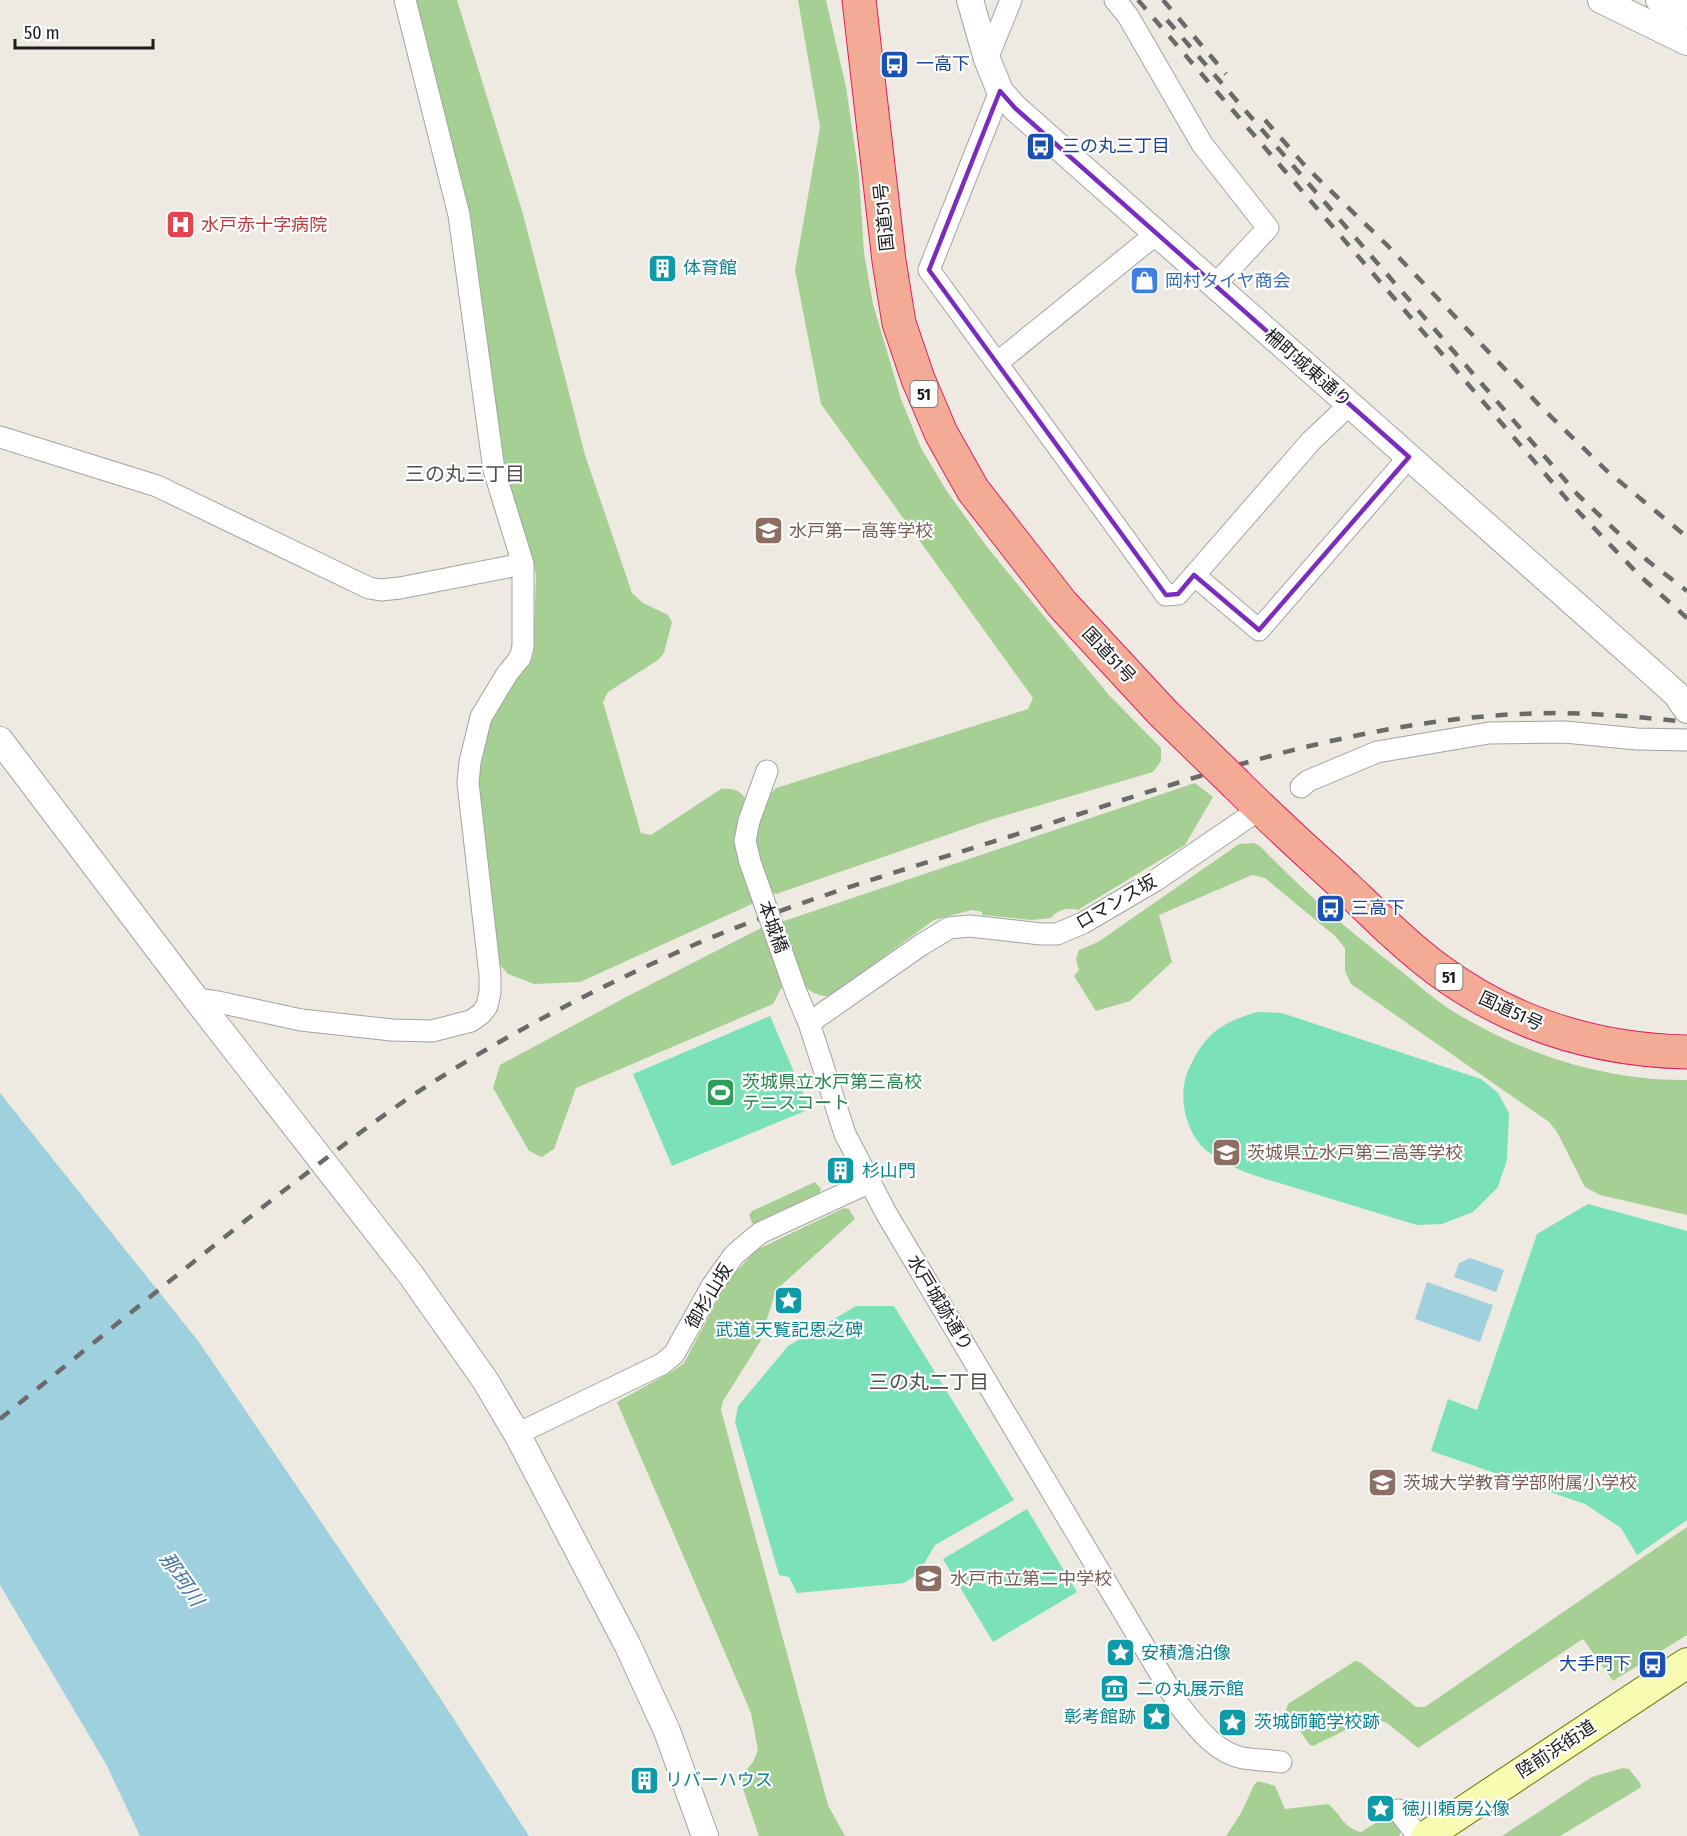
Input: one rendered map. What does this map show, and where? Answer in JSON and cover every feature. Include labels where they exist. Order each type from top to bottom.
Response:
[{"type":"highway","name":"国道51号","points":[[859,0],[889,261],[899,323],[918,379],[941,433],[980,499],[1062,604],[1163,713],[1260,809],[1435,968],[1468,991],[1522,1018],[1564,1034],[1628,1048],[1687,1052]]},
{"type":"main road","name":"陸前浜街道","points":[[1426,1836],[1687,1663]]},
{"type":"street","points":[[196,999],[301,1020],[392,1030],[432,1031],[471,1021],[481,1014],[490,992],[468,783],[470,762],[482,717],[507,674],[520,658],[523,647],[524,564],[494,470],[459,215],[405,0]]},
{"type":"street","name":"柵町城東通り","points":[[970,0],[987,59],[1000,91],[1015,108],[1655,675],[1676,694],[1687,710]]},
{"type":"street","points":[[987,59],[1011,0]]},
{"type":"street","points":[[1114,0],[1128,16],[1202,144],[1268,228],[1214,286]]},
{"type":"street","points":[[1601,0],[1687,42]]},
{"type":"street","points":[[1659,0],[1687,14]]},
{"type":"street","points":[[1000,91],[929,270],[1166,595],[1178,594],[1311,441],[1349,405]]},
{"type":"street","points":[[997,363],[1156,234]]},
{"type":"street","points":[[0,437],[157,486],[369,588],[390,589],[524,564]]},
{"type":"street","points":[[1194,575],[1259,630],[1409,457]]},
{"type":"street","points":[[1301,787],[1308,781],[1377,752],[1489,733],[1565,732],[1637,739],[1687,740]]},
{"type":"street","points":[[0,740],[196,999],[411,1275],[484,1380],[517,1434],[628,1646],[667,1731],[705,1836]]},
{"type":"street","name":"本城橋","points":[[767,771],[749,821],[745,841],[750,862],[809,1023]]},
{"type":"street","name":"ロマンス坂","points":[[809,1023],[949,928],[969,926],[1057,934],[1083,923],[1156,880],[1260,809]]},
{"type":"street","name":"水戸城跡通り","points":[[809,1023],[845,1134],[892,1223],[1179,1705],[1200,1732],[1222,1749],[1240,1758],[1281,1762]]},
{"type":"street","name":"御杉山坂","points":[[517,1434],[662,1364],[674,1354],[712,1286],[734,1255],[760,1233],[870,1182]]},
{"type":"street","points":[[1400,1812],[1418,1836]]},
{"type":"highlighted area","points":[[1000,91],[1015,108],[1409,457],[1259,630],[1194,575],[1178,594],[1166,595],[929,270]]},
{"type":"green space","points":[[413,0],[457,0],[523,214],[585,455],[632,593],[643,603],[668,615],[672,622],[664,653],[658,660],[608,692],[603,702],[641,833],[651,835],[721,789],[736,790],[747,801],[754,899],[752,904],[580,982],[534,984],[508,974],[497,962],[477,778],[487,728],[500,697],[530,663],[533,656],[536,576],[503,480]]},
{"type":"green space","points":[[798,0],[826,0],[846,87],[859,176],[864,253],[873,304],[901,399],[921,448],[946,490],[987,547],[1108,694],[1161,748],[1161,761],[1153,772],[990,820],[776,894],[771,892],[756,854],[755,835],[771,793],[776,788],[1028,709],[1033,698],[821,404],[795,270],[820,127]]},
{"type":"green space","points":[[1195,783],[1213,797],[1185,845],[1078,910],[1063,910],[1051,918],[1032,920],[982,915],[982,912],[972,910],[934,920],[831,995],[824,996],[813,992],[807,988],[801,978],[781,922]]},
{"type":"green space","points":[[1254,843],[1260,846],[1325,909],[1360,939],[1439,1002],[1481,1027],[1537,1052],[1595,1070],[1625,1076],[1687,1080],[1687,1215],[1600,1195],[1585,1187],[1557,1132],[1549,1122],[1351,984],[1345,971],[1345,948],[1335,936],[1265,878],[1252,875],[1159,915],[1172,962],[1130,1001],[1096,1011],[1074,976],[1079,970],[1076,959],[1079,950],[1098,942],[1239,844]]},
{"type":"green space","points":[[763,927],[783,985],[773,1004],[576,1088],[554,1149],[542,1157],[529,1151],[493,1088],[500,1065]]},
{"type":"green space","points":[[1257,1012],[1282,1013],[1481,1079],[1498,1093],[1509,1113],[1507,1160],[1498,1187],[1473,1212],[1442,1224],[1417,1225],[1251,1174],[1207,1151],[1194,1135],[1186,1114],[1183,1092],[1188,1071],[1200,1048],[1214,1032],[1232,1021]]},
{"type":"green space","name":"茨城県立水戸第三高校 テニスコート","points":[[770,1016],[810,1109],[672,1166],[633,1074]]},
{"type":"green space","points":[[815,1182],[821,1189],[819,1194],[758,1224],[752,1223],[749,1215],[752,1211]]},
{"type":"green space","points":[[1588,1204],[1687,1231],[1687,1520],[1637,1555],[1621,1528],[1585,1504],[1431,1451],[1448,1399],[1477,1410],[1537,1234]]},
{"type":"green space","points":[[844,1208],[849,1209],[855,1219],[776,1290],[760,1342],[723,1401],[721,1410],[828,1805],[845,1836],[759,1836],[742,1786],[743,1774],[753,1762],[758,1750],[751,1713],[617,1402],[684,1363],[727,1282],[756,1250]]},
{"type":"green space","points":[[856,1306],[894,1306],[1014,1500],[935,1545],[918,1574],[904,1583],[797,1593],[789,1577],[779,1575],[735,1422],[738,1406],[788,1346]]},
{"type":"green space","points":[[1027,1509],[1077,1592],[993,1642],[943,1559]]},
{"type":"green space","points":[[1687,1527],[1687,1635],[1613,1681],[1583,1639],[1418,1748],[1387,1723],[1372,1717],[1313,1746],[1309,1744],[1286,1710],[1288,1704],[1355,1661],[1360,1662],[1416,1707],[1425,1707]]},
{"type":"green space","points":[[1242,1715],[1249,1718],[1245,1727],[1220,1720]]},
{"type":"green space","points":[[1623,1768],[1629,1769],[1641,1784],[1640,1788],[1560,1836],[1502,1836],[1592,1777]]},
{"type":"green space","points":[[1258,1781],[1275,1786],[1285,1809],[1328,1804],[1346,1824],[1361,1832],[1386,1817],[1401,1830],[1399,1836],[1226,1836]]},
{"type":"water","name":"那珂川","points":[[0,1093],[199,1342],[435,1690],[529,1836],[140,1836],[106,1764],[0,1585]]},
{"type":"water","points":[[1470,1258],[1504,1270],[1496,1292],[1454,1277],[1459,1263]]},
{"type":"water","points":[[1427,1282],[1493,1305],[1480,1342],[1415,1319]]},
{"type":"railway","points":[[1138,0],[1571,504],[1640,576],[1687,618]]},
{"type":"railway","points":[[1163,0],[1226,74]]},
{"type":"railway","points":[[1167,20],[1578,495],[1648,561],[1687,591]]},
{"type":"railway","points":[[1265,120],[1307,168],[1386,244],[1540,406],[1607,471],[1687,537]]},
{"type":"railway","points":[[0,1419],[250,1217],[399,1105],[469,1060],[532,1024],[630,974],[734,928],[890,874],[1196,777],[1323,743],[1452,720],[1518,714],[1561,713],[1687,722]]},
{"type":"place","name":"一高下","points":[[895,64]]},
{"type":"place","name":"三の丸三丁目","points":[[1041,146]]},
{"type":"place","name":"水戸赤十字病院","points":[[180,225]]},
{"type":"place","name":"体育館","points":[[662,268]]},
{"type":"place","name":"岡村タイヤ商会","points":[[1144,281]]},
{"type":"place","name":"水戸第一高等学校","points":[[768,531]]},
{"type":"place","name":"三高下","points":[[1330,908]]},
{"type":"place","name":"茨城県立水戸第三高校 テニスコート","points":[[721,1092]]},
{"type":"place","name":"茨城県立水戸第三高等学校","points":[[1226,1153]]},
{"type":"place","name":"杉山門","points":[[841,1171]]},
{"type":"place","name":"武道 天覧記恩之碑","points":[[789,1301]]},
{"type":"place","name":"茨城大学教育学部附属小学校","points":[[1382,1483]]},
{"type":"place","name":"水戸市立第二中学校","points":[[929,1579]]},
{"type":"place","name":"安積澹泊像","points":[[1120,1653]]},
{"type":"place","name":"大手門下","points":[[1652,1664]]},
{"type":"place","name":"二の丸展示館","points":[[1115,1689]]},
{"type":"place","name":"彰考館跡","points":[[1157,1717]]},
{"type":"place","name":"茨城師範学校跡","points":[[1233,1722]]},
{"type":"place","name":"リバーハウス","points":[[644,1780]]},
{"type":"place","name":"徳川頼房公像","points":[[1381,1809]]},
{"type":"district","name":"三の丸三丁目","points":[[465,474]]},
{"type":"district","name":"三の丸二丁目","points":[[929,1382]]}]
